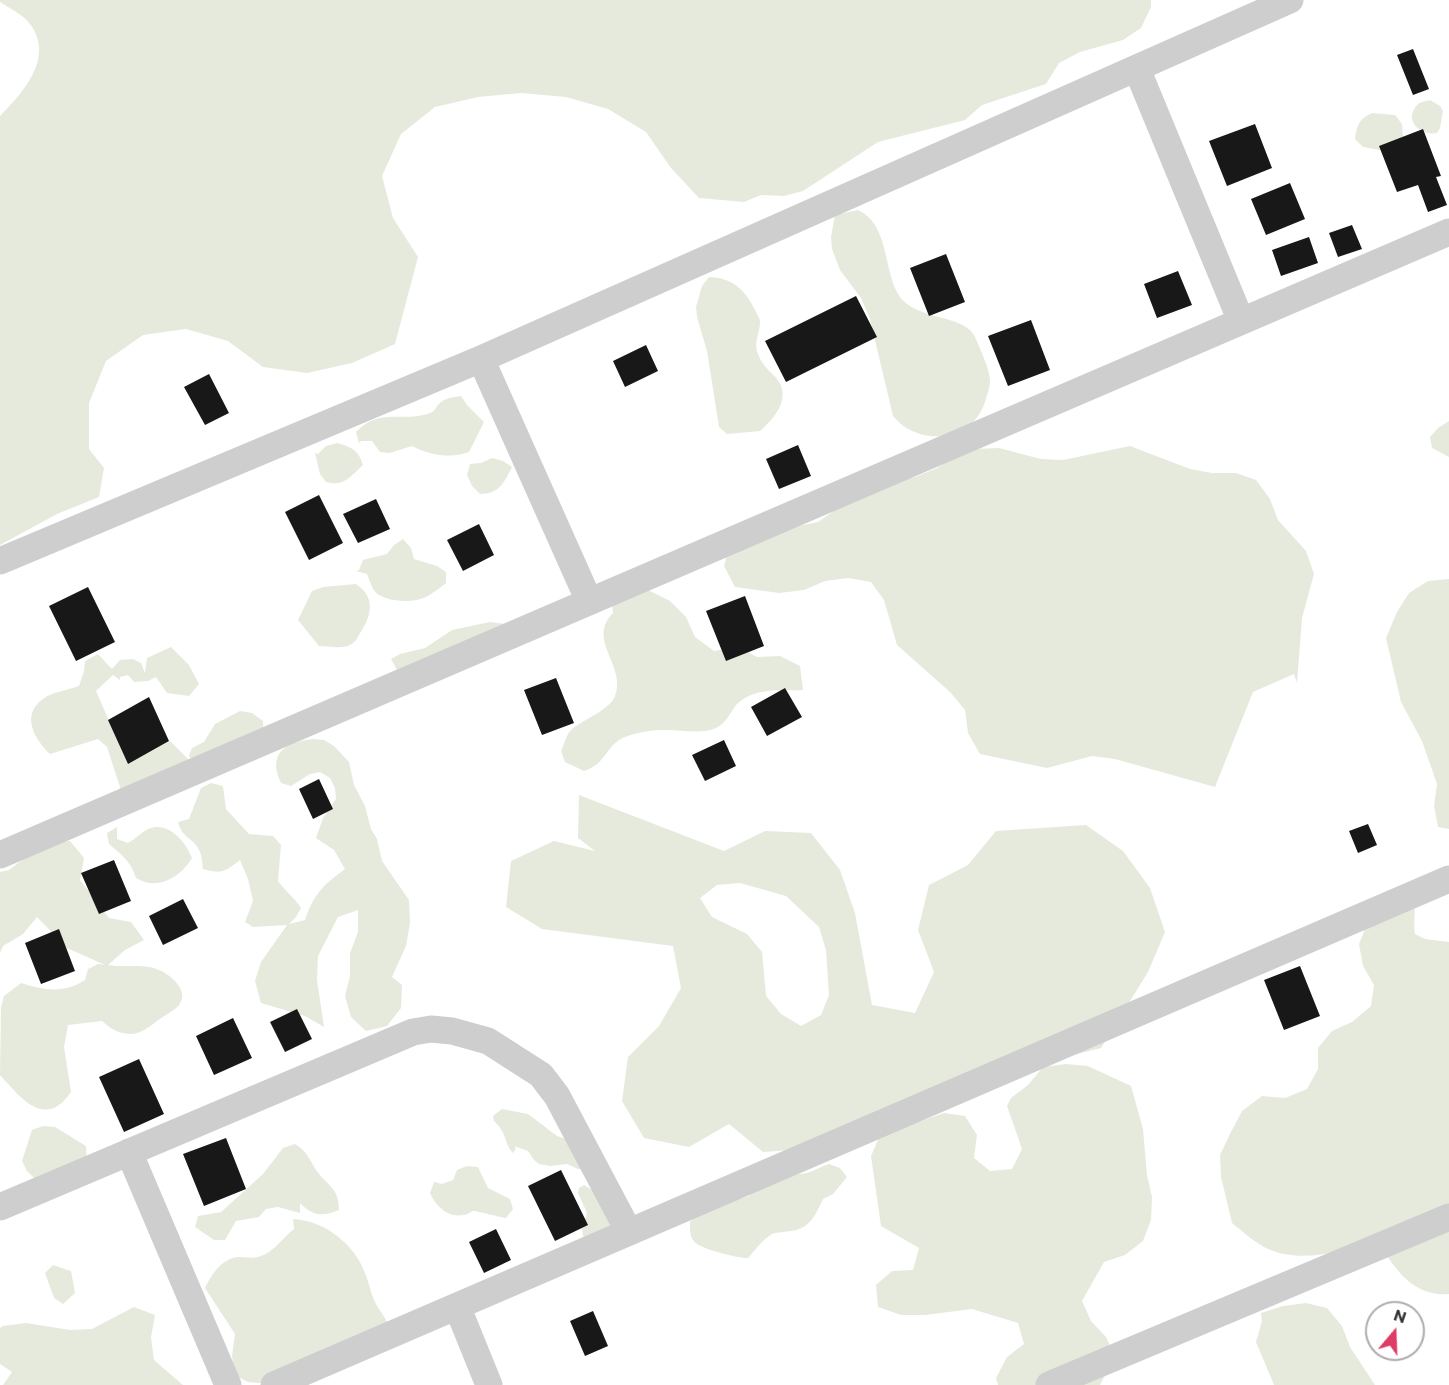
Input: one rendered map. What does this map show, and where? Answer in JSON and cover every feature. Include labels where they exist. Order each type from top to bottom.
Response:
[{"type":"street","points":[[0,561],[481,359],[1290,0]]},
{"type":"street","points":[[1137,69],[1241,321]]},
{"type":"street","points":[[0,855],[1449,232]]},
{"type":"street","points":[[481,359],[589,601]]},
{"type":"street","points":[[274,1385],[1449,879]]},
{"type":"street","points":[[0,1207],[413,1032],[431,1029],[452,1031],[488,1041],[541,1075],[557,1095],[629,1232]]},
{"type":"street","points":[[129,1152],[228,1385]]},
{"type":"street","points":[[1049,1385],[1085,1378],[1449,1217]]},
{"type":"street","points":[[457,1306],[489,1385]]},
{"type":"shaded area","points":[[0,0],[1151,0],[1151,7],[1141,28],[1123,40],[1080,52],[1059,63],[1046,84],[982,105],[965,120],[878,142],[803,191],[784,196],[761,195],[744,202],[699,198],[671,168],[646,132],[608,109],[566,97],[521,93],[478,97],[435,107],[401,134],[382,176],[393,218],[418,257],[395,344],[352,363],[307,373],[263,367],[228,341],[186,329],[143,335],[106,361],[89,403],[89,449],[104,468],[99,497],[57,514],[0,545],[0,116],[18,97],[33,74],[38,62],[39,49],[37,36],[30,24]]},
{"type":"shaded area","points":[[1430,100],[1440,106],[1443,111],[1437,133],[1420,130],[1413,122],[1413,111],[1417,105]]},
{"type":"shaded area","points":[[1372,113],[1395,115],[1402,124],[1403,138],[1386,151],[1363,147],[1355,139],[1359,123]]},
{"type":"shaded area","points":[[858,210],[875,225],[884,248],[893,284],[905,303],[915,309],[960,324],[969,329],[975,337],[988,369],[990,386],[978,416],[969,426],[957,433],[930,436],[916,433],[893,416],[870,319],[861,298],[840,270],[832,249],[831,237],[835,215]]},
{"type":"shaded area","points":[[709,277],[731,282],[737,286],[747,296],[760,322],[756,342],[758,354],[764,365],[777,379],[783,393],[779,408],[760,431],[727,434],[719,427],[707,351],[696,307],[702,286]]},
{"type":"shaded area","points":[[461,396],[484,422],[469,452],[440,455],[412,446],[390,453],[380,452],[372,441],[359,443],[356,432],[365,424],[383,418],[420,416],[433,411],[444,400]]},
{"type":"shaded area","points":[[1449,421],[1449,457],[1432,448],[1430,437]]},
{"type":"shaded area","points":[[337,443],[354,450],[363,465],[342,482],[326,482],[320,474],[315,453],[318,454],[326,446]]},
{"type":"shaded area","points":[[1130,446],[1190,469],[1212,473],[1236,473],[1256,480],[1270,499],[1278,520],[1306,551],[1314,574],[1302,618],[1297,683],[1294,674],[1253,692],[1215,787],[1115,759],[1092,756],[1047,768],[980,754],[968,733],[965,710],[950,692],[897,645],[884,600],[871,582],[848,578],[825,581],[804,590],[779,593],[735,587],[724,566],[730,544],[773,531],[818,522],[835,510],[892,482],[915,477],[937,468],[956,456],[976,449],[999,448],[1041,459],[1063,460]]},
{"type":"shaded area","points":[[492,458],[512,467],[496,490],[480,494],[472,486],[467,475],[470,464],[481,463]]},
{"type":"shaded area","points":[[403,539],[411,548],[414,559],[437,566],[446,572],[446,583],[421,599],[402,601],[379,595],[367,574],[356,571],[359,570],[363,560],[387,554]]},
{"type":"shaded area","points":[[1449,579],[1449,829],[1438,827],[1434,806],[1437,784],[1422,741],[1401,702],[1386,638],[1397,612],[1409,593],[1428,581]]},
{"type":"shaded area","points":[[356,584],[367,595],[370,608],[367,621],[356,640],[350,645],[341,647],[319,646],[298,620],[312,591],[323,587]]},
{"type":"shaded area","points":[[627,589],[650,591],[670,601],[686,617],[695,637],[714,651],[737,647],[757,657],[780,656],[800,666],[803,690],[768,691],[752,695],[737,704],[723,723],[710,730],[657,730],[625,737],[614,744],[597,764],[584,771],[565,762],[561,751],[569,732],[608,706],[615,696],[616,674],[605,643],[604,633],[606,623],[613,613],[612,604]]},
{"type":"shaded area","points":[[490,622],[505,624],[397,670],[391,659],[400,654],[425,648],[452,630]]},
{"type":"shaded area","points":[[171,647],[189,665],[199,684],[189,696],[167,693],[156,677],[148,681],[134,682],[128,675],[120,677],[120,680],[113,675],[96,691],[128,764],[170,741],[188,759],[193,768],[119,795],[120,787],[107,747],[98,739],[50,754],[39,742],[32,727],[32,712],[43,699],[79,686],[85,661],[98,654],[112,669],[120,660],[133,659],[141,663],[145,673],[147,658]]},
{"type":"shaded area","points":[[240,711],[252,713],[263,721],[264,736],[191,760],[189,755],[192,748],[204,742],[215,724]]},
{"type":"shaded area","points":[[313,739],[324,740],[334,746],[349,762],[354,785],[365,806],[382,861],[409,900],[410,923],[406,946],[392,977],[402,985],[401,1008],[387,1026],[366,1031],[351,1017],[345,996],[350,976],[350,953],[358,932],[358,910],[338,917],[318,956],[317,980],[324,1027],[305,1016],[261,1003],[255,981],[261,962],[287,925],[253,927],[245,922],[253,901],[248,879],[240,860],[223,871],[203,869],[199,850],[185,835],[178,822],[189,819],[201,788],[211,783],[223,786],[226,809],[249,834],[273,836],[281,845],[278,881],[301,908],[289,924],[305,920],[320,891],[345,869],[334,850],[316,838],[323,818],[336,799],[335,788],[330,778],[320,772],[310,774],[291,786],[281,783],[277,773],[276,764],[281,751],[294,743]]},
{"type":"shaded area","points":[[579,795],[724,851],[765,831],[811,833],[840,870],[855,913],[872,1005],[915,1013],[934,972],[918,930],[929,885],[968,865],[996,831],[1086,825],[1123,851],[1150,888],[1165,932],[1148,972],[1101,1048],[975,1080],[808,1149],[763,1152],[729,1124],[689,1147],[644,1138],[622,1101],[628,1057],[659,1026],[681,988],[673,946],[542,929],[506,907],[511,861],[554,841],[595,851],[578,838]],"holes":[[[740,883],[786,896],[819,927],[826,950],[829,995],[821,1015],[801,1026],[781,1014],[766,996],[762,952],[747,934],[712,917],[700,898],[717,885]]]},
{"type":"shaded area","points":[[117,827],[117,839],[128,843],[148,829],[162,827],[181,839],[192,858],[175,877],[160,883],[144,882],[136,878],[129,863],[109,844],[107,833]]},
{"type":"shaded area","points":[[70,841],[84,858],[80,880],[109,918],[131,922],[144,940],[125,950],[108,965],[147,967],[159,970],[178,984],[182,1000],[172,1011],[135,1034],[119,1032],[102,1021],[68,1025],[64,1047],[71,1092],[52,1109],[43,1109],[25,1101],[0,1075],[1,1007],[4,996],[21,983],[45,989],[69,987],[85,980],[88,969],[98,964],[105,965],[67,948],[37,917],[23,934],[3,946],[0,953],[0,872],[9,870],[46,842]]},
{"type":"shaded area","points":[[1414,900],[1415,934],[1425,939],[1449,942],[1449,1294],[1436,1294],[1415,1286],[1398,1271],[1378,1242],[1308,1256],[1279,1253],[1266,1248],[1232,1223],[1221,1177],[1220,1155],[1242,1111],[1262,1096],[1285,1098],[1307,1089],[1318,1069],[1318,1048],[1332,1031],[1352,1022],[1371,1006],[1374,985],[1363,966],[1359,944],[1367,924]]},
{"type":"shaded area","points":[[1066,1064],[1088,1066],[1131,1086],[1143,1129],[1147,1175],[1152,1197],[1151,1220],[1143,1241],[1125,1255],[1104,1262],[1082,1301],[1091,1321],[1106,1337],[1115,1356],[1100,1385],[998,1385],[996,1378],[1007,1357],[1024,1344],[1018,1323],[972,1309],[925,1315],[901,1315],[878,1307],[876,1285],[892,1271],[913,1270],[919,1248],[881,1226],[871,1156],[880,1135],[944,1113],[965,1116],[977,1135],[974,1158],[990,1171],[1012,1169],[1022,1149],[1007,1106],[1011,1098],[1028,1085],[1043,1067]]},
{"type":"shaded area","points":[[502,1109],[528,1114],[557,1136],[569,1140],[583,1169],[567,1164],[550,1166],[539,1164],[528,1151],[514,1146],[516,1148],[513,1153],[502,1130],[494,1121],[493,1116]]},
{"type":"shaded area","points":[[43,1126],[55,1127],[86,1146],[87,1165],[35,1179],[27,1171],[22,1161],[32,1130]]},
{"type":"shaded area","points":[[295,1144],[305,1152],[316,1170],[335,1191],[339,1210],[328,1214],[318,1214],[309,1211],[300,1203],[300,1213],[278,1207],[266,1209],[259,1217],[236,1221],[225,1240],[214,1240],[195,1227],[198,1216],[221,1212],[263,1174],[283,1148]]},
{"type":"shaded area","points":[[829,1164],[840,1168],[847,1177],[833,1194],[823,1199],[812,1220],[798,1230],[772,1234],[748,1258],[701,1246],[690,1234],[690,1222],[697,1213],[749,1196],[755,1186],[768,1176],[807,1173]]},
{"type":"shaded area","points":[[467,1166],[478,1167],[488,1188],[510,1199],[513,1209],[506,1218],[473,1211],[465,1215],[452,1215],[435,1202],[430,1193],[434,1182],[442,1184],[453,1180],[457,1170]]},
{"type":"shaded area","points":[[584,1185],[594,1191],[611,1224],[605,1234],[588,1238],[583,1236],[582,1230],[587,1213],[578,1193],[579,1188]]},
{"type":"shaded area","points":[[293,1219],[304,1220],[326,1229],[345,1243],[360,1262],[374,1300],[388,1324],[270,1380],[259,1383],[248,1382],[238,1377],[233,1366],[235,1334],[205,1288],[222,1264],[232,1258],[253,1258],[270,1251],[294,1229]]},
{"type":"shaded area","points":[[53,1265],[71,1271],[75,1293],[63,1304],[54,1298],[45,1273]]},
{"type":"shaded area","points":[[1306,1303],[1327,1308],[1342,1326],[1350,1347],[1375,1385],[1274,1385],[1256,1342],[1262,1321],[1261,1313],[1283,1306]]},
{"type":"shaded area","points":[[134,1307],[155,1315],[151,1337],[154,1360],[183,1385],[3,1385],[12,1372],[0,1364],[0,1328],[3,1326],[26,1323],[70,1330],[92,1329]]},
{"type":"building","points":[[1413,49],[1429,89],[1413,95],[1397,55]]},
{"type":"building","points":[[1255,124],[1272,168],[1227,186],[1209,141]]},
{"type":"building","points":[[1423,129],[1441,176],[1436,177],[1447,205],[1428,212],[1418,185],[1397,192],[1379,146]]},
{"type":"building","points":[[1290,183],[1305,219],[1266,235],[1251,199]]},
{"type":"building","points":[[1352,225],[1362,249],[1338,257],[1329,233]]},
{"type":"building","points":[[1309,237],[1318,263],[1281,276],[1272,250]]},
{"type":"building","points":[[946,254],[965,302],[929,316],[910,268]]},
{"type":"building","points":[[1178,271],[1192,305],[1157,318],[1144,284]]},
{"type":"building","points":[[856,296],[877,337],[786,382],[765,341]]},
{"type":"building","points":[[1031,320],[1050,370],[1008,386],[988,336]]},
{"type":"building","points":[[646,345],[658,371],[625,387],[613,361]]},
{"type":"building","points":[[209,374],[229,413],[205,425],[184,387]]},
{"type":"building","points":[[798,445],[811,476],[779,489],[766,459]]},
{"type":"building","points":[[319,495],[343,543],[309,560],[285,512]]},
{"type":"building","points":[[376,499],[390,529],[358,543],[343,514]]},
{"type":"building","points":[[479,524],[494,555],[463,571],[447,540]]},
{"type":"building","points":[[88,587],[115,642],[76,661],[49,606]]},
{"type":"building","points":[[745,596],[764,646],[726,661],[706,611]]},
{"type":"building","points":[[556,678],[574,723],[542,735],[524,690]]},
{"type":"building","points":[[785,688],[802,717],[767,736],[751,707]]},
{"type":"building","points":[[149,697],[169,741],[128,764],[108,720]]},
{"type":"building","points":[[724,740],[736,766],[705,781],[692,755]]},
{"type":"building","points":[[319,779],[333,809],[313,819],[299,789]]},
{"type":"building","points":[[1368,824],[1377,845],[1358,853],[1349,831]]},
{"type":"building","points":[[114,860],[131,901],[99,914],[81,873]]},
{"type":"building","points":[[183,899],[198,928],[163,945],[149,916]]},
{"type":"building","points":[[59,929],[75,971],[41,984],[25,943]]},
{"type":"building","points":[[1300,966],[1320,1016],[1284,1030],[1264,980]]},
{"type":"building","points":[[297,1009],[312,1039],[285,1052],[270,1022]]},
{"type":"building","points":[[233,1018],[252,1058],[214,1075],[196,1036]]},
{"type":"building","points":[[139,1059],[164,1114],[124,1132],[99,1077]]},
{"type":"building","points":[[226,1138],[246,1189],[204,1206],[183,1154]]},
{"type":"building","points":[[561,1170],[588,1225],[555,1241],[528,1186]]},
{"type":"building","points":[[496,1229],[511,1260],[484,1273],[469,1242]]},
{"type":"building","points":[[593,1311],[608,1346],[585,1356],[570,1321]]}]
